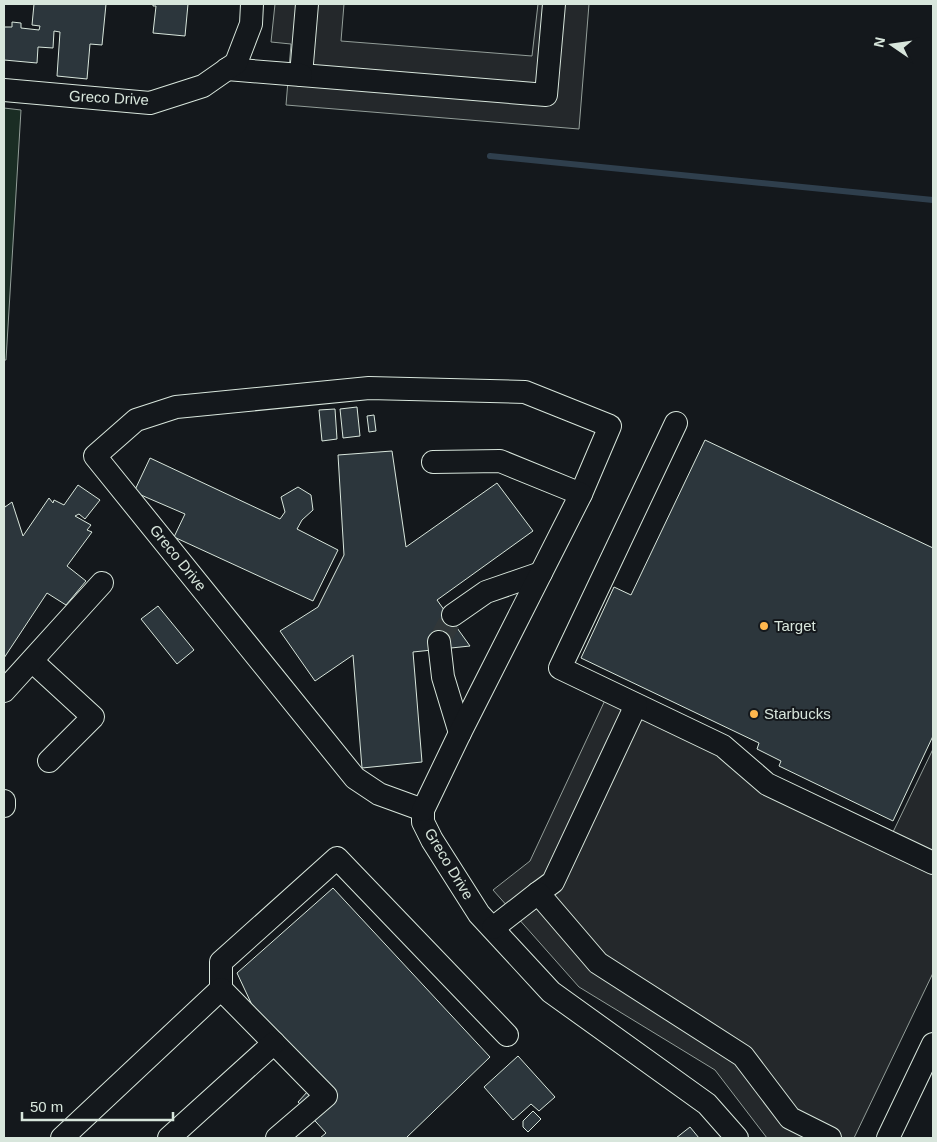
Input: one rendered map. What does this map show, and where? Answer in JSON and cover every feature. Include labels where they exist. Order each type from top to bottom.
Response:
[{"type":"street","points":[[252,4],[251,24],[232,66],[301,75],[546,95],[554,4]]},
{"type":"street","points":[[301,75],[307,4]]},
{"type":"street","name":"Greco Drive","points":[[4,90],[150,103],[203,86],[232,66]]},
{"type":"street","name":"Greco Drive","points":[[581,494],[610,426],[525,392],[369,388],[176,407],[136,420],[95,456],[355,778],[379,794],[423,810],[424,822],[432,840],[479,914],[551,992],[707,1104],[737,1138]]},
{"type":"street","points":[[676,423],[560,668],[723,746],[767,784],[933,863]]},
{"type":"street","points":[[423,810],[581,494],[500,461],[434,462]]},
{"type":"street","points":[[453,615],[486,592],[541,573]]},
{"type":"street","points":[[4,691],[102,583]]},
{"type":"street","points":[[439,642],[443,677],[460,733]]},
{"type":"street","points":[[32,660],[93,717],[48,761]]},
{"type":"street","points":[[493,928],[553,882],[636,705]]},
{"type":"street","points":[[4,801],[4,806]]},
{"type":"street","points":[[277,1138],[326,1096],[221,990],[221,962],[337,858],[507,1035]]},
{"type":"street","points":[[538,893],[598,963],[743,1056],[790,1118],[830,1138]]},
{"type":"street","points":[[62,1138],[221,990]]},
{"type":"street","points":[[170,1138],[274,1043]]},
{"type":"street","points":[[888,1138],[933,1044]]},
{"type":"green space","points":[[4,108],[21,110],[6,360],[4,360]]},
{"type":"shaded area","points":[[275,4],[344,4],[341,41],[532,56],[538,4],[589,4],[579,129],[286,105],[291,44],[271,42]]},
{"type":"shaded area","points":[[613,683],[771,775],[893,832],[933,749],[933,973],[854,1138],[767,1138],[715,1070],[579,987],[493,890],[530,861]]},
{"type":"building","points":[[34,4],[106,4],[102,45],[90,44],[87,79],[57,76],[60,32],[54,31],[53,48],[38,47],[37,63],[4,60],[4,27],[12,27],[12,22],[21,23],[21,28],[39,30],[40,26],[32,25]]},
{"type":"building","points":[[153,4],[188,4],[185,36],[153,33],[156,6],[153,6]]},
{"type":"building","points":[[357,407],[360,436],[343,438],[340,409]]},
{"type":"building","points":[[335,409],[337,439],[322,441],[319,410]]},
{"type":"building","points":[[374,415],[376,431],[369,432],[367,416]]},
{"type":"building","name":"Target","points":[[705,440],[933,548],[933,736],[893,821],[779,766],[781,761],[757,749],[759,743],[581,658],[614,587],[631,595]]},
{"type":"building","points":[[392,451],[406,547],[497,483],[533,531],[437,600],[470,646],[413,652],[422,762],[362,768],[353,655],[315,681],[280,631],[318,607],[344,555],[338,455]]},
{"type":"building","points":[[150,458],[280,519],[285,512],[281,497],[298,487],[311,495],[313,510],[302,520],[297,529],[338,550],[313,601],[174,537],[185,514],[134,492]]},
{"type":"building","points":[[78,485],[100,500],[85,519],[79,514],[75,516],[91,525],[87,530],[92,532],[67,566],[86,581],[66,605],[47,593],[4,658],[4,503],[5,507],[12,502],[23,536],[49,498],[53,503],[54,500],[64,505]]},
{"type":"building","points":[[158,606],[194,650],[177,664],[141,619]]},
{"type":"building","points":[[333,888],[490,1057],[406,1138],[320,1138],[326,1133],[298,1102],[319,1079],[252,1005],[237,973]]},
{"type":"building","points":[[518,1056],[555,1097],[539,1111],[531,1104],[513,1120],[484,1087]]},
{"type":"building","points":[[533,1111],[541,1119],[528,1132],[523,1127],[523,1121]]},
{"type":"building","points":[[690,1127],[699,1138],[676,1138]]},
{"type":"waterway","points":[[490,156],[933,200]]},
{"type":"tunnel","points":[[439,642],[453,615]]},
{"type":"place","name":"Target","points":[[764,626]]},
{"type":"place","name":"Starbucks","points":[[754,714]]}]
